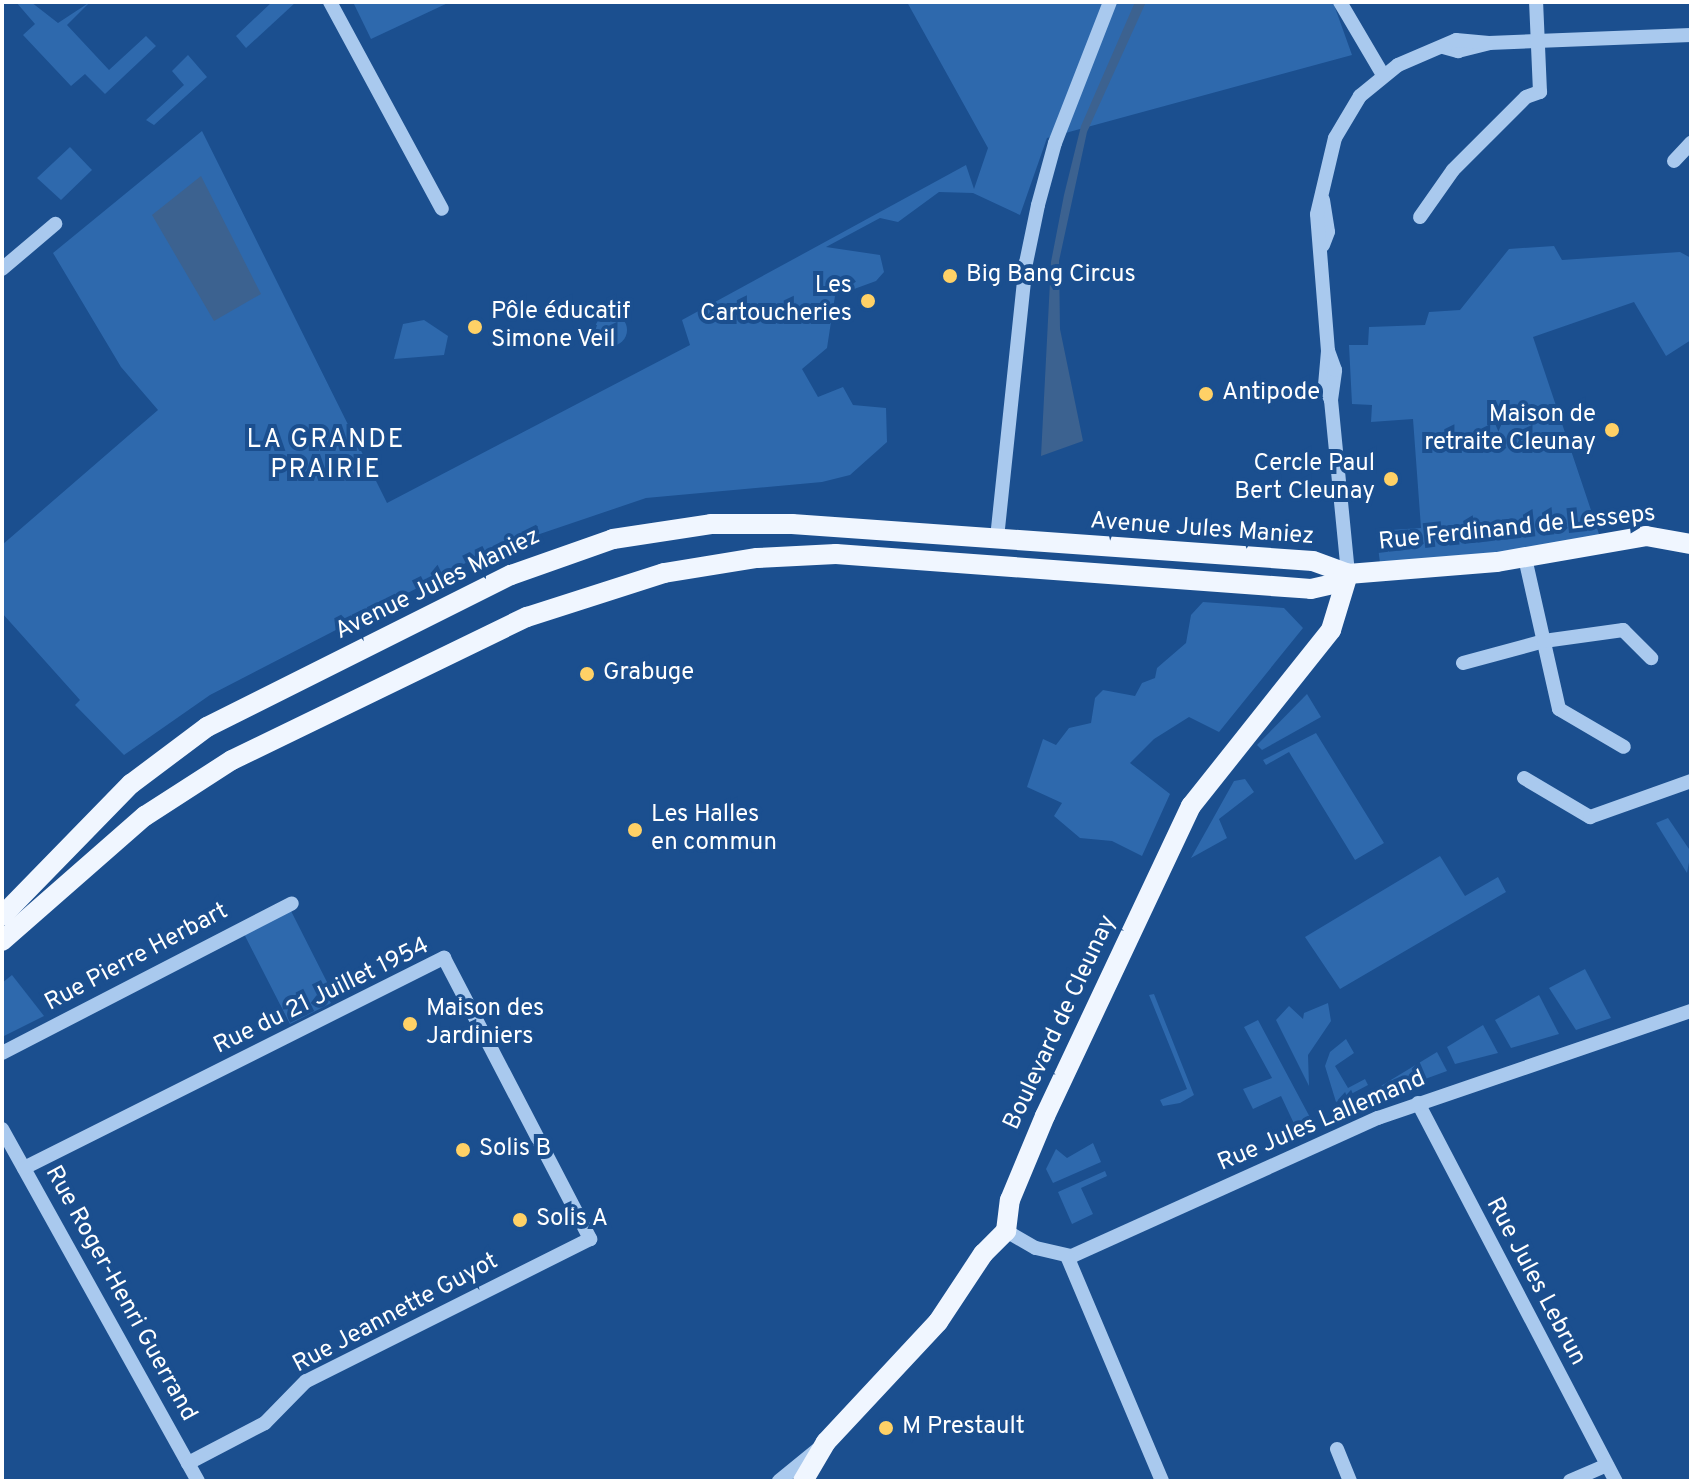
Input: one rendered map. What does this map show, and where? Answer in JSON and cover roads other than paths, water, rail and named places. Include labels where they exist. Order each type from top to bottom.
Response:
[{"type":"main road","name":"Avenue Jules Maniez","points":[[2,916],[131,784],[191,737],[550,559],[613,539],[711,524],[792,524],[1313,561],[1348,574]]},
{"type":"main road","name":"Rue Ferdinand de Lesseps","points":[[1348,574],[1525,558],[1646,536],[1691,544]]},
{"type":"main road","name":"Avenue Jules Maniez","points":[[2,941],[145,816],[203,777],[478,639],[622,584],[757,558],[836,554],[1311,589],[1337,583],[1348,574]]},
{"type":"main road","name":"Boulevard de Cleunay","points":[[1006,1231],[1010,1200],[1045,1116],[1191,806],[1331,630],[1348,574]]},
{"type":"main road","points":[[803,1481],[826,1442],[938,1322],[983,1254],[1006,1231]]},
{"type":"street","points":[[330,2],[442,209]]},
{"type":"street","points":[[997,538],[1026,263],[1038,205],[1061,127],[1110,2]]},
{"type":"street","points":[[1340,2],[1383,75]]},
{"type":"street","points":[[1420,217],[1453,170],[1526,97],[1540,92],[1536,2]]},
{"type":"street","points":[[1348,574],[1331,400],[1323,370],[1328,351],[1323,245],[1317,214],[1323,200],[1329,153],[1342,122],[1383,75],[1443,47],[1474,38],[1489,43],[1691,35]]},
{"type":"street","points":[[1674,161],[1691,143]]},
{"type":"street","points":[[2,269],[55,224]]},
{"type":"street","points":[[1525,558],[1559,709],[1624,747]]},
{"type":"street","points":[[1463,663],[1544,641],[1623,630],[1651,658]]},
{"type":"street","points":[[1524,778],[1590,817],[1691,781]]},
{"type":"street","name":"Rue Pierre Herbart","points":[[2,1053],[292,903]]},
{"type":"street","name":"Rue du 21 Juillet 1954","points":[[24,1168],[444,958],[590,1239]]},
{"type":"street","name":"Rue Jules Lallemand","points":[[1067,1256],[1418,1103],[1691,1011]]},
{"type":"street","name":"Rue Jules Lebrun","points":[[1418,1103],[1616,1481]]},
{"type":"street","name":"Rue Roger-Henri Guerrand","points":[[2,1129],[198,1481]]},
{"type":"street","points":[[1006,1231],[1036,1248],[1067,1256],[1162,1481]]},
{"type":"street","name":"Rue Jeannette Guyot","points":[[188,1463],[265,1423],[306,1381],[590,1239]]},
{"type":"street","points":[[779,1481],[826,1442]]},
{"type":"street","points":[[1337,1449],[1350,1481]]},
{"type":"street","points":[[1570,1481],[1607,1465]]},
{"type":"place","name":"Big Bang Circus","points":[[950,276]]},
{"type":"place","name":"Les Cartoucheries","points":[[868,301]]},
{"type":"place","name":"Pôle éducatif Simone Veil","points":[[475,327]]},
{"type":"place","name":"Antipode","points":[[1206,394]]},
{"type":"place","name":"Maison de retraite Cleunay","points":[[1612,430]]},
{"type":"place","name":"Cercle Paul Bert Cleunay","points":[[1391,479]]},
{"type":"place","name":"Grabuge","points":[[587,674]]},
{"type":"place","name":"Les Halles en commun","points":[[635,830]]},
{"type":"place","name":"Maison des Jardiniers","points":[[410,1024]]},
{"type":"place","name":"Solis B","points":[[463,1150]]},
{"type":"place","name":"Solis A","points":[[520,1220]]},
{"type":"place","name":"M Prestault","points":[[886,1428]]},
{"type":"district","name":"LA GRANDE PRAIRIE","points":[[326,456]]}]
